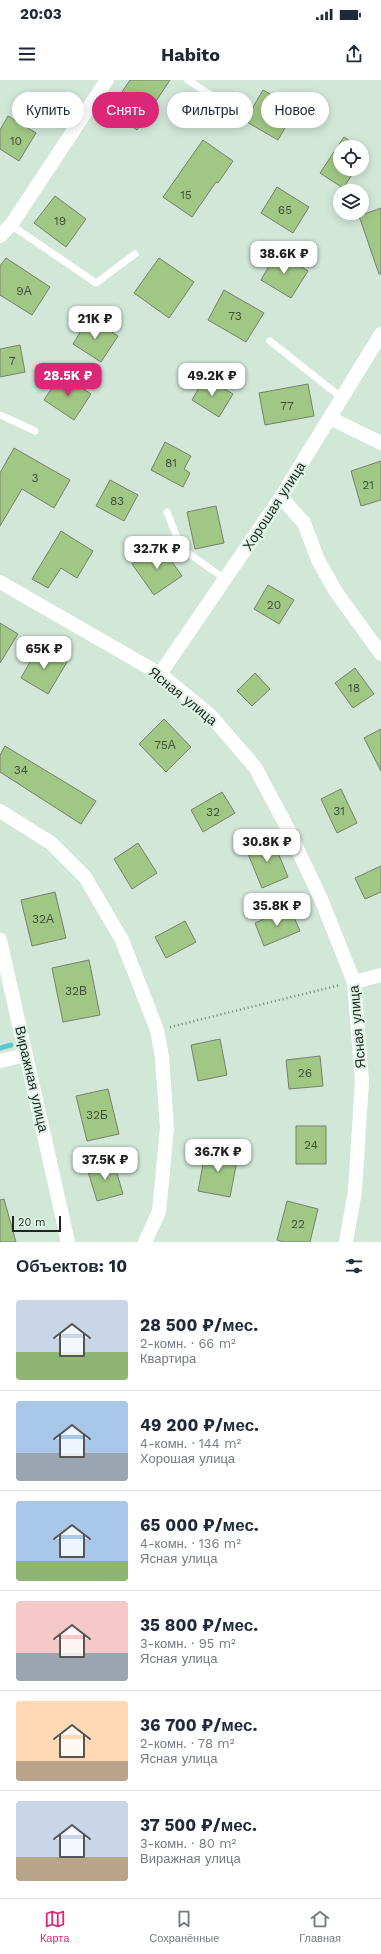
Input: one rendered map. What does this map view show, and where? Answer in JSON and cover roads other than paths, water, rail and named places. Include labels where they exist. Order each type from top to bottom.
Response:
[{"type":"street","points":[[0,236],[11,225],[107,80]]},
{"type":"street","name":"Хорошая улица","points":[[160,674],[281,497],[381,334]]},
{"type":"street","points":[[330,418],[381,443]]},
{"type":"street","points":[[281,497],[304,523],[318,560],[336,592],[381,654]]},
{"type":"street","name":"Ясная улица","points":[[0,582],[160,674],[211,716],[255,767],[287,827],[321,899],[354,982],[362,1081],[356,1191],[346,1242]]},
{"type":"street","points":[[0,811],[51,843],[85,877],[122,940],[157,1030],[162,1057],[167,1128],[159,1212],[145,1242]]},
{"type":"street","name":"Виражная улица","points":[[0,940],[68,1242]]},
{"type":"street","points":[[354,982],[381,975]]},
{"type":"street","points":[[0,1061],[26,1054]]},
{"type":"lane","points":[[188,80],[206,92]]},
{"type":"lane","points":[[11,225],[96,283],[135,254]]},
{"type":"lane","points":[[270,341],[342,398]]},
{"type":"lane","points":[[0,415],[35,431]]},
{"type":"lane","points":[[167,512],[181,548],[225,579]]},
{"type":"waterway","points":[[0,1048],[11,1045]]}]
